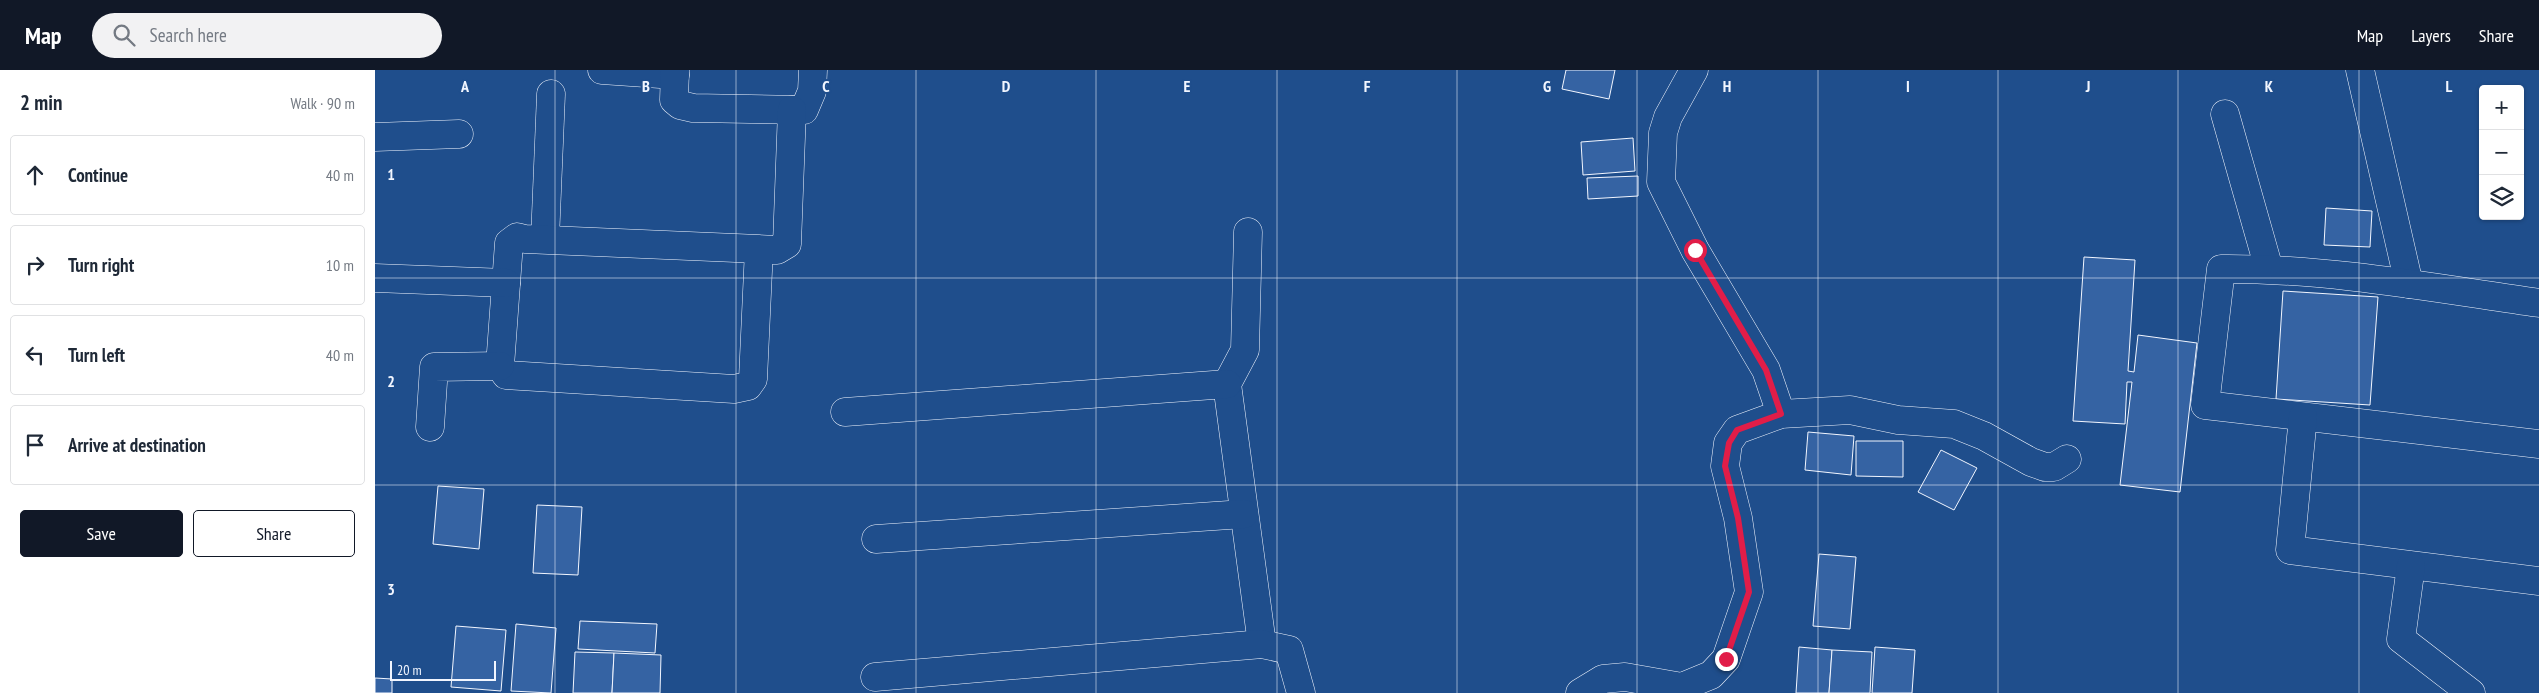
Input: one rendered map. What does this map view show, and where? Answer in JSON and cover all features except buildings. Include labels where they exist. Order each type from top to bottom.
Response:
[{"type":"street","points":[[602,70],[675,72],[674,100],[680,105],[693,108],[792,110],[804,110],[809,100],[813,70]]},
{"type":"street","points":[[1694,70],[1668,117],[1663,133],[1661,182],[1695,250],[1766,370],[1781,414]]},
{"type":"street","points":[[2359,70],[2409,284]]},
{"type":"street","points":[[545,239],[551,94]]},
{"type":"street","points":[[759,249],[753,379],[748,386],[734,389],[506,375],[500,366],[509,243],[517,237],[545,239],[759,249],[777,250],[787,244],[792,110]]},
{"type":"street","points":[[2225,114],[2269,268]]},
{"type":"street","points":[[375,136],[459,134]]},
{"type":"street","points":[[1248,232],[1245,350],[1227,384],[1261,644]]},
{"type":"street","points":[[2539,304],[2409,284],[2269,268],[2221,269],[2205,405],[2539,444]]},
{"type":"street","points":[[375,278],[506,283]]},
{"type":"street","points":[[430,427],[434,367],[500,366]]},
{"type":"street","points":[[845,412],[1227,384]]},
{"type":"street","points":[[1580,693],[1603,679],[1625,676],[1682,687],[1711,674],[1726,659],[1749,592],[1738,518],[1725,466],[1729,443],[1737,430],[1781,414],[1851,410],[1898,420],[1954,424],[1984,436],[2031,462],[2045,467],[2054,467],[2067,459]]},
{"type":"street","points":[[2303,417],[2290,550],[2539,581]]},
{"type":"street","points":[[876,539],[1245,514]]},
{"type":"street","points":[[2411,566],[2401,639],[2471,693]]},
{"type":"street","points":[[875,677],[1261,644],[1289,650],[1301,693]]},
{"type":"route","points":[[1695,250],[1766,370],[1781,414],[1737,430],[1729,443],[1725,466],[1738,518],[1749,592],[1726,659]]}]
